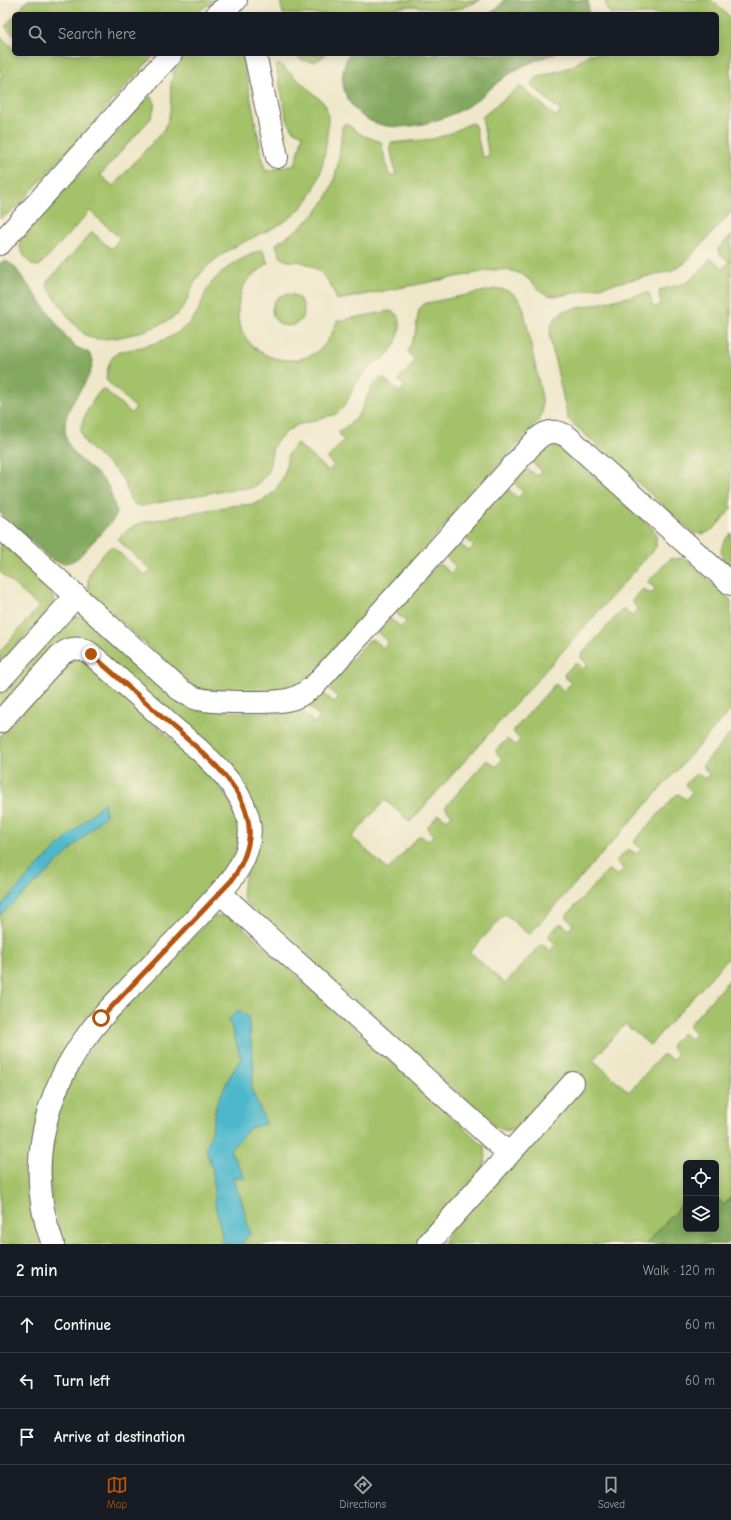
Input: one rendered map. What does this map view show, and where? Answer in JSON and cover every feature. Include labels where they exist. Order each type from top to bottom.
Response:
[{"type":"street","points":[[0,244],[169,56]]},
{"type":"street","points":[[255,56],[277,157]]},
{"type":"street","points":[[0,527],[179,689],[194,698],[212,701],[276,702],[298,697],[308,691],[316,684],[537,439],[544,434],[552,432],[561,432],[568,437],[731,584]]},
{"type":"street","points":[[0,680],[76,596]]},
{"type":"street","points":[[0,722],[60,655],[66,650],[75,648],[84,649],[209,760],[225,777],[242,802],[250,830],[246,854],[238,870],[220,893],[101,1018],[78,1048],[62,1076],[45,1123],[40,1165],[42,1202],[45,1220],[53,1244]]},
{"type":"street","points":[[220,893],[509,1154]]},
{"type":"street","points":[[428,1244],[573,1083]]},
{"type":"green space","points":[[28,0],[216,0],[197,12],[18,12]]},
{"type":"green space","points":[[280,0],[481,0],[462,8],[448,10],[413,6],[400,7],[384,12],[283,12]]},
{"type":"green space","points":[[504,0],[588,0],[589,12],[492,12],[498,8]]},
{"type":"green space","points":[[605,0],[711,0],[731,18],[731,212],[684,264],[671,271],[559,296],[545,294],[520,274],[506,270],[492,270],[337,300],[328,281],[318,271],[305,263],[298,261],[286,261],[282,258],[276,245],[277,243],[309,219],[320,208],[328,195],[337,166],[342,127],[345,123],[362,135],[381,142],[389,176],[396,175],[390,147],[391,143],[433,139],[451,133],[471,123],[475,126],[482,157],[489,156],[482,117],[519,87],[523,88],[556,117],[561,111],[532,86],[532,81],[543,75],[571,66],[587,56],[719,56],[719,12],[609,12],[607,10]]},
{"type":"green space","points":[[12,18],[12,34],[6,28],[6,25]]},
{"type":"green space","points":[[0,36],[12,47],[12,56],[153,56],[15,209],[0,219],[0,77],[2,74],[0,72]]},
{"type":"green space","points":[[185,56],[242,56],[265,171],[295,165],[303,135],[294,131],[287,120],[276,65],[280,64],[324,103],[326,107],[328,123],[326,145],[320,172],[310,195],[304,205],[295,214],[284,222],[247,240],[217,258],[207,267],[199,276],[182,310],[173,318],[150,329],[122,337],[98,339],[89,337],[78,328],[67,315],[48,288],[47,282],[92,232],[111,249],[120,238],[90,211],[39,266],[32,265],[25,257],[20,247],[20,240],[149,97],[152,97],[154,102],[151,118],[100,175],[113,186],[161,133],[169,116],[172,77],[179,63]]},
{"type":"green space","points":[[297,56],[323,56],[319,60],[310,62],[302,60]]},
{"type":"green space","points":[[348,56],[548,56],[506,76],[473,103],[459,111],[443,118],[408,126],[390,126],[374,123],[360,114],[349,101],[344,89],[343,72]]},
{"type":"green space","points":[[731,235],[731,509],[718,525],[702,534],[690,530],[568,419],[550,338],[550,330],[554,319],[564,311],[646,293],[649,293],[653,307],[661,305],[659,294],[660,290],[686,283],[692,279],[710,259],[723,268],[729,262],[718,252],[718,249]]},
{"type":"green space","points":[[261,250],[263,251],[268,263],[249,279],[243,288],[238,305],[241,328],[248,341],[259,351],[272,357],[286,360],[301,359],[314,353],[326,343],[337,321],[390,311],[397,314],[400,324],[400,330],[396,342],[386,356],[370,366],[355,385],[340,411],[336,414],[297,425],[285,433],[276,442],[273,448],[268,473],[259,483],[251,488],[225,490],[141,506],[134,504],[130,499],[122,478],[110,465],[89,447],[81,433],[82,423],[85,416],[91,404],[102,389],[131,413],[136,408],[106,380],[111,360],[119,352],[164,340],[180,331],[194,317],[207,290],[223,271],[245,257]]},
{"type":"green space","points":[[3,261],[14,266],[68,339],[76,347],[89,353],[93,360],[88,378],[73,401],[66,418],[66,438],[69,446],[75,454],[103,479],[109,487],[117,513],[114,519],[80,556],[65,563],[57,562],[49,558],[0,513],[0,263]]},
{"type":"green space","points":[[496,289],[505,290],[516,296],[523,307],[542,398],[542,412],[540,419],[309,677],[294,688],[276,691],[212,691],[198,689],[186,681],[89,592],[88,578],[90,572],[96,562],[110,547],[114,548],[145,576],[151,570],[117,539],[136,525],[144,522],[230,506],[254,504],[262,501],[274,492],[280,483],[285,472],[288,454],[296,444],[298,444],[328,471],[334,465],[327,459],[344,440],[339,432],[358,415],[372,387],[379,380],[384,378],[399,392],[405,386],[398,380],[415,361],[408,352],[415,334],[419,309],[427,303]]},
{"type":"green space","points":[[291,294],[297,296],[302,301],[304,310],[302,319],[297,324],[285,326],[279,324],[274,319],[272,307],[274,301],[279,296]]},
{"type":"green space","points":[[545,446],[558,446],[563,449],[652,528],[656,533],[656,547],[410,822],[385,800],[352,837],[388,870],[419,836],[428,841],[434,835],[428,829],[428,826],[438,815],[447,820],[452,815],[446,809],[446,806],[486,761],[489,761],[496,767],[502,759],[496,753],[496,750],[507,739],[515,745],[520,740],[513,731],[554,685],[557,685],[564,691],[571,683],[564,674],[575,663],[584,669],[588,664],[581,658],[581,655],[622,610],[625,610],[632,616],[638,609],[632,600],[643,589],[651,594],[655,589],[648,581],[670,559],[683,558],[688,561],[731,600],[731,710],[529,935],[505,914],[470,952],[505,984],[540,945],[543,945],[550,951],[556,944],[549,938],[549,935],[559,924],[562,924],[569,930],[573,924],[567,918],[567,915],[608,870],[617,876],[624,869],[617,862],[617,860],[628,849],[637,854],[641,849],[635,843],[635,840],[676,795],[679,794],[686,800],[692,792],[686,786],[686,783],[697,773],[705,779],[709,774],[703,765],[731,733],[731,955],[650,1045],[625,1024],[593,1060],[629,1092],[662,1055],[665,1055],[672,1060],[677,1054],[671,1048],[672,1044],[681,1034],[684,1034],[690,1039],[695,1034],[689,1028],[690,1024],[728,981],[731,980],[731,1244],[442,1244],[517,1129],[504,1130],[492,1125],[244,901],[243,884],[258,820],[86,640],[0,707],[0,693],[64,622],[73,617],[82,617],[88,620],[183,705],[198,711],[284,712],[299,710],[315,723],[320,717],[310,708],[310,704],[322,693],[334,702],[338,698],[328,688],[328,686],[369,640],[373,640],[383,648],[388,642],[378,633],[378,630],[390,619],[401,627],[406,622],[396,613],[396,610],[437,565],[441,565],[450,573],[456,567],[446,557],[446,555],[458,543],[469,551],[474,546],[464,537],[464,534],[505,489],[508,489],[518,498],[523,492],[513,482],[513,480],[526,468],[537,476],[542,471],[532,462],[532,459]]},
{"type":"green space","points":[[731,533],[731,567],[723,558],[721,550],[724,542]]},
{"type":"green space","points":[[0,541],[49,585],[54,597],[50,609],[0,665],[0,651],[39,607],[0,572]]},
{"type":"green space","points":[[80,658],[194,759],[223,791],[237,814],[240,830],[238,845],[229,865],[56,1066],[43,1244],[0,1244],[0,736],[67,662]]},
{"type":"green space","points":[[212,917],[229,917],[236,921],[484,1146],[486,1159],[481,1171],[415,1244],[63,1244],[51,1196],[49,1165],[57,1115],[72,1077],[100,1034]]},
{"type":"green space","points":[[731,1197],[731,1238],[725,1244],[646,1244],[683,1203],[683,1232],[719,1232],[719,1200],[724,1205]]},
{"type":"water","points":[[104,802],[106,815],[43,877],[0,915],[0,907],[33,871]]},
{"type":"water","points":[[239,1010],[248,1017],[254,1069],[251,1088],[266,1123],[250,1128],[230,1150],[246,1179],[233,1177],[242,1202],[250,1234],[241,1244],[220,1244],[223,1240],[215,1204],[213,1171],[206,1149],[212,1132],[216,1105],[230,1076],[241,1059],[229,1019]]},
{"type":"route","points":[[91,654],[218,768],[242,802],[250,830],[246,854],[232,880],[101,1018]]}]
